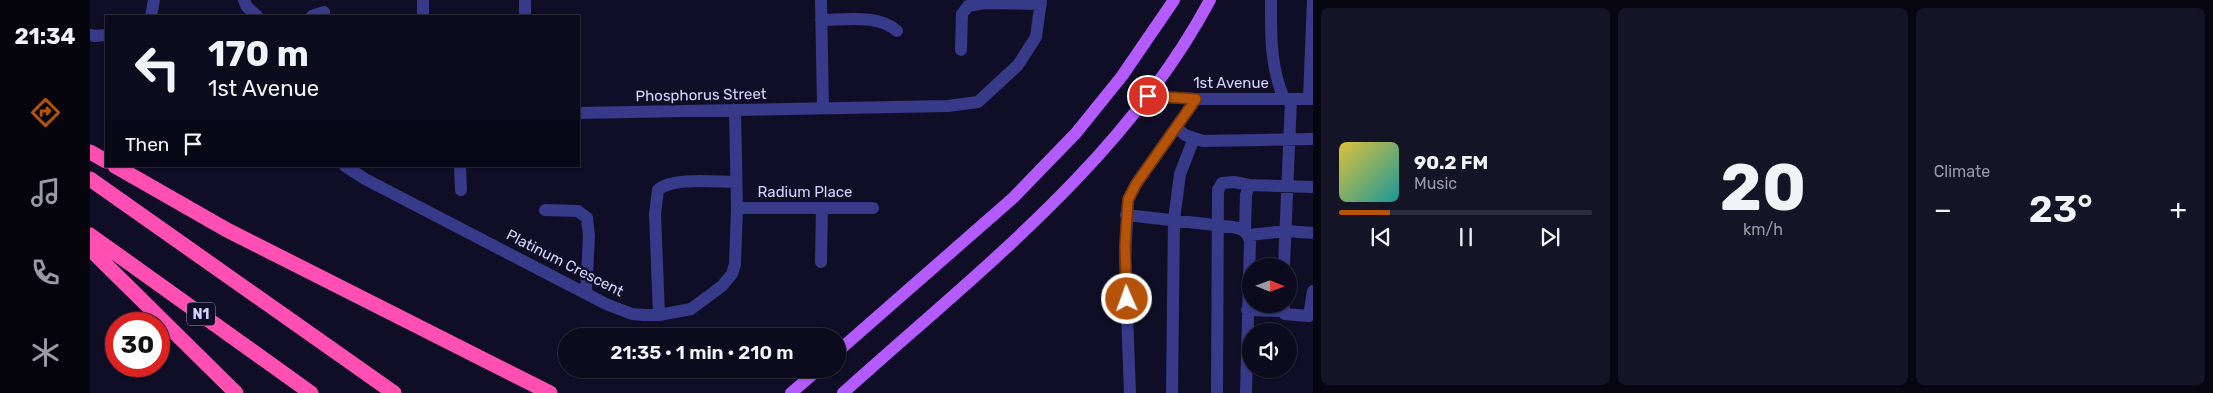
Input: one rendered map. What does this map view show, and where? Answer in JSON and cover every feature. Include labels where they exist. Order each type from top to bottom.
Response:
[{"type":"highway","points":[[90,152],[105,160]]},
{"type":"highway","points":[[117,167],[227,230],[550,393]]},
{"type":"highway","points":[[90,179],[394,393]]},
{"type":"highway","name":"N1","points":[[90,235],[311,393]]},
{"type":"highway","points":[[90,249],[236,393]]},
{"type":"main road","points":[[846,344],[1013,198],[1076,134],[1122,76],[1174,0]]},
{"type":"main road","points":[[843,393],[1048,210],[1103,152],[1148,96],[1200,19],[1210,0]]},
{"type":"main road","points":[[791,393],[808,378]]},
{"type":"street","points":[[151,15],[154,0]]},
{"type":"street","points":[[244,0],[247,7],[256,15]]},
{"type":"street","points":[[422,0],[423,15]]},
{"type":"street","points":[[525,0],[525,15]]},
{"type":"street","points":[[821,0],[823,108]]},
{"type":"street","points":[[1272,0],[1271,39],[1273,68],[1288,99],[1291,140],[1284,258]]},
{"type":"street","points":[[1311,99],[1312,0]]},
{"type":"street","points":[[962,50],[962,14],[968,6],[984,2],[1041,2]]},
{"type":"street","name":"Phosphorus Street","points":[[580,113],[948,106],[978,102],[1018,65],[1029,50],[1038,29],[1041,2]]},
{"type":"street","points":[[821,20],[880,21],[897,31]]},
{"type":"street","points":[[90,35],[105,35]]},
{"type":"street","name":"1st Avenue","points":[[1148,96],[1196,99],[1311,99]]},
{"type":"street","points":[[1130,393],[1125,262],[1128,200],[1136,184],[1196,99]]},
{"type":"street","name":"Platinum Crescent","points":[[346,167],[364,179],[606,304],[632,314],[659,316],[691,309],[722,286],[732,274],[736,264],[735,111]]},
{"type":"street","points":[[1177,128],[1194,138],[1214,142],[1313,139]]},
{"type":"street","points":[[1172,393],[1174,220],[1180,174],[1194,138]]},
{"type":"street","points":[[460,167],[461,190]]},
{"type":"street","points":[[659,316],[655,214],[658,190],[663,186],[673,183],[735,182]]},
{"type":"street","points":[[1217,393],[1218,190],[1222,183],[1234,182],[1249,185],[1313,187]]},
{"type":"street","points":[[1247,258],[1246,194],[1249,185]]},
{"type":"street","name":"Radium Place","points":[[737,208],[873,208]]},
{"type":"street","points":[[821,262],[822,208]]},
{"type":"street","points":[[545,210],[578,212],[587,218],[589,236],[586,292]]},
{"type":"street","points":[[1126,215],[1217,226],[1247,233],[1285,231],[1313,233]]},
{"type":"street","points":[[1288,313],[1291,316],[1309,316],[1313,291]]},
{"type":"street","points":[[1246,393],[1247,313]]},
{"type":"route","points":[[1127,299],[1125,246],[1128,200],[1136,184],[1196,99],[1148,96]]}]
